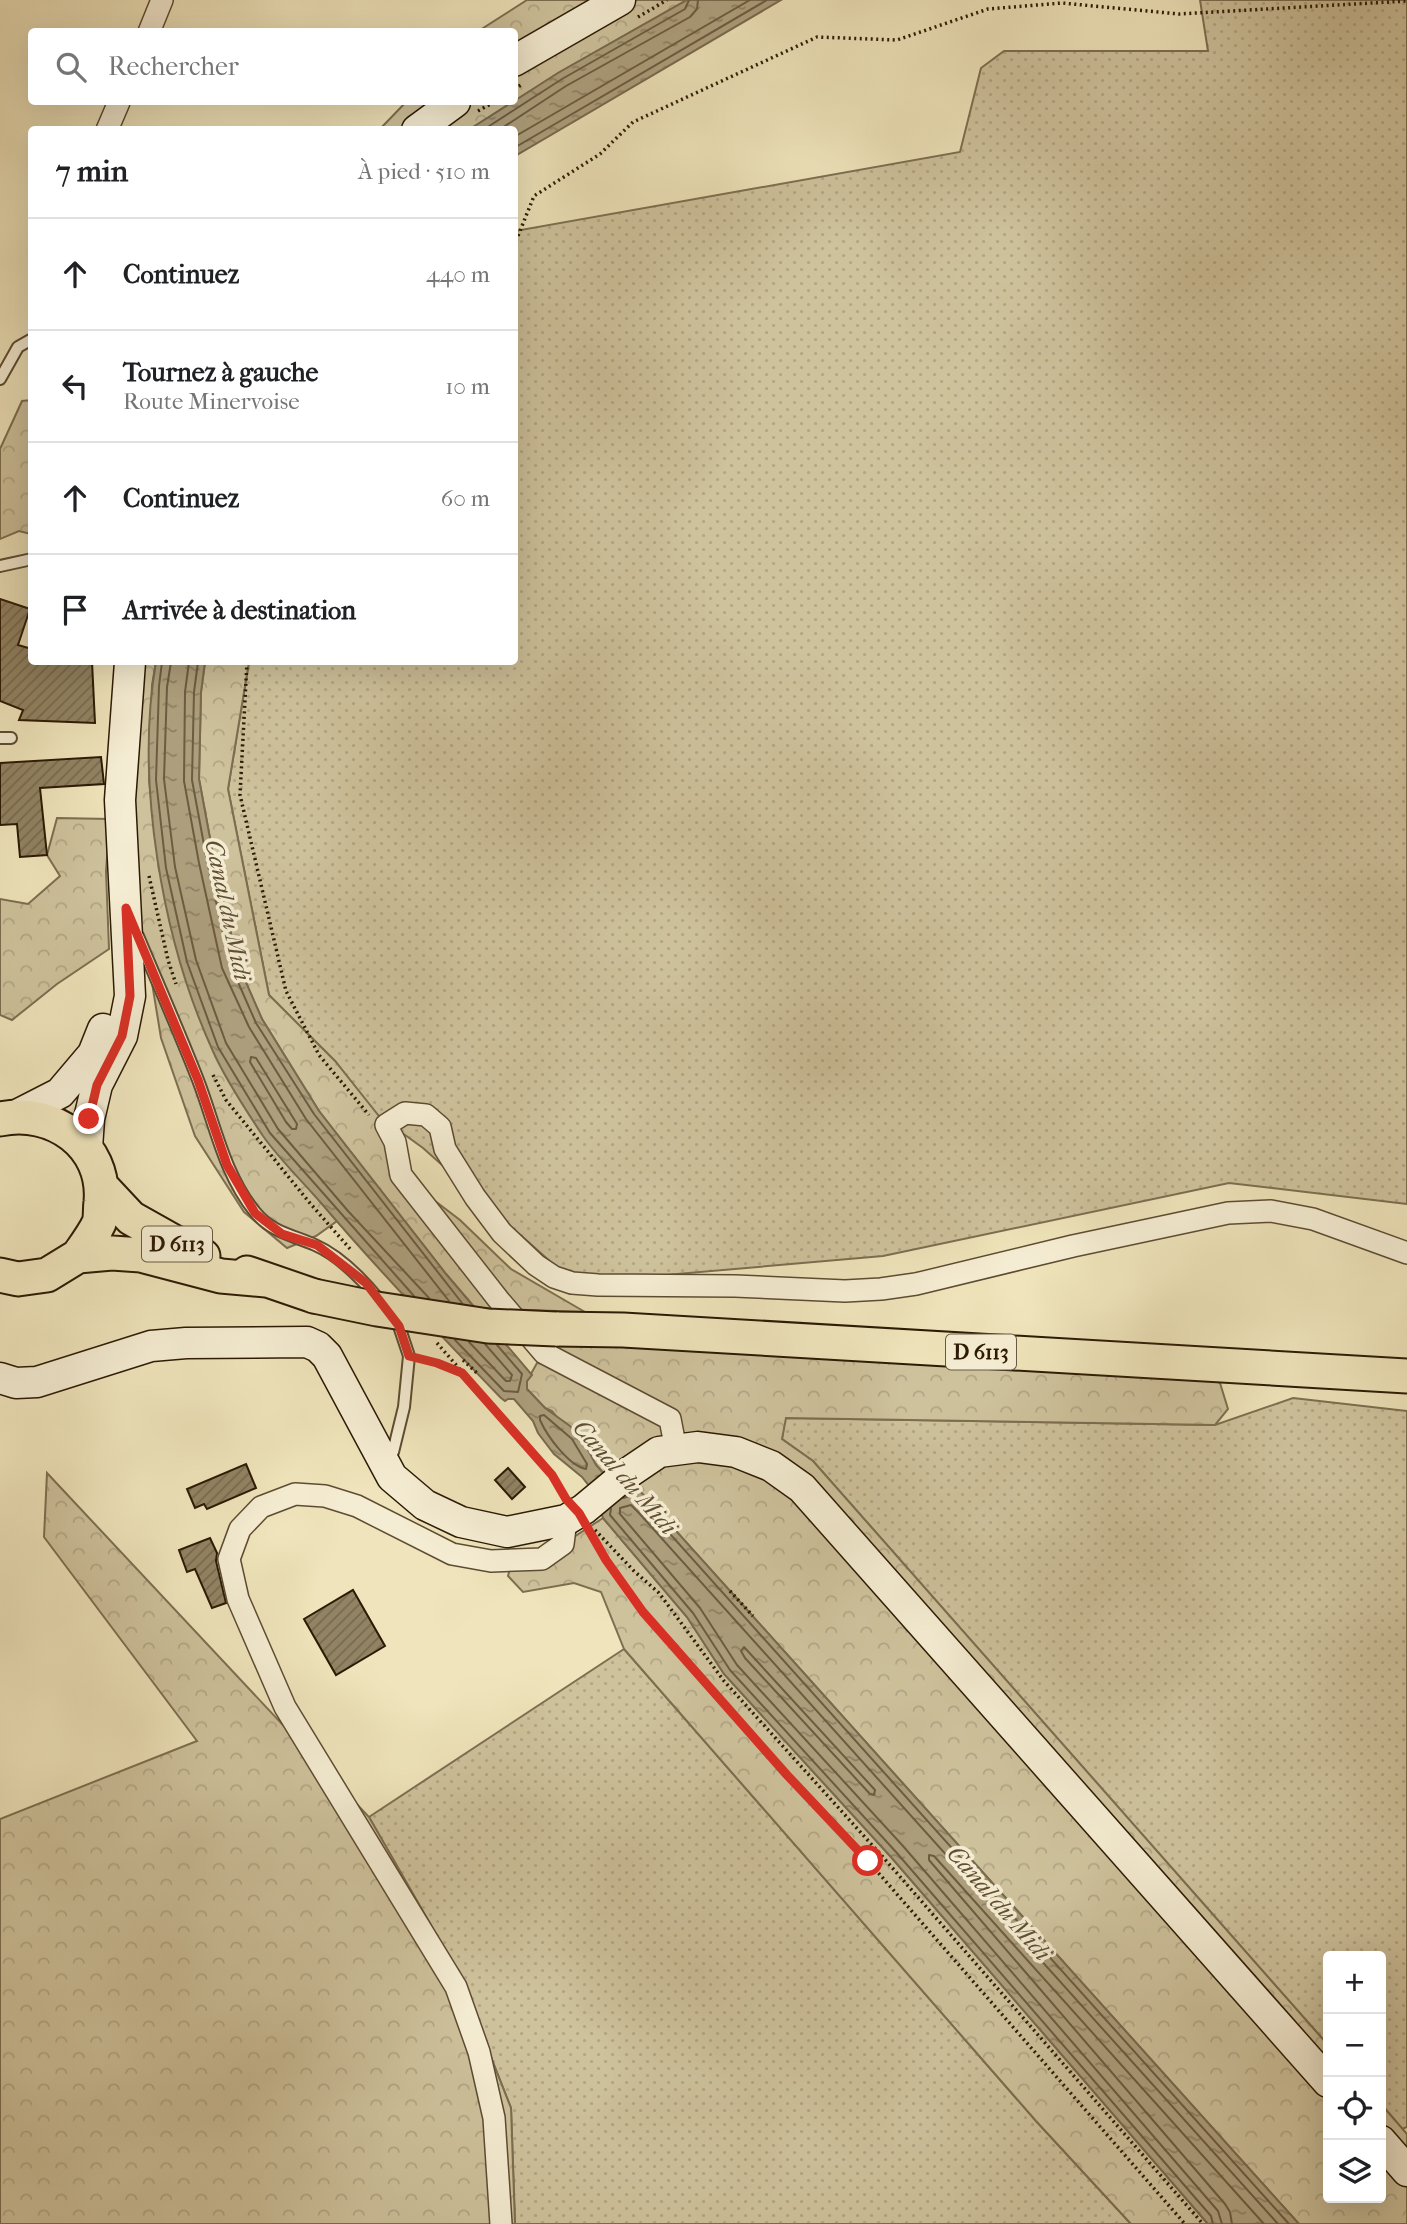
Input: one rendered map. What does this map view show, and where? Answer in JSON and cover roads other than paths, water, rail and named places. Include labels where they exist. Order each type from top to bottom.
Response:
[{"type":"main road","points":[[6,1280],[47,1275],[79,1256],[99,1222],[102,1187],[98,1170],[87,1148],[60,1126],[42,1118],[8,1118]]},
{"type":"main road","name":"D 6113","points":[[102,1187],[131,1218],[188,1250],[266,1280],[314,1296],[377,1309],[488,1326],[623,1330],[1407,1376]]},
{"type":"main road","name":"D 6113","points":[[79,1256],[112,1252],[141,1255],[221,1276],[266,1280]]},
{"type":"street","points":[[151,28],[162,0]]},
{"type":"street","points":[[518,59],[620,0]]},
{"type":"street","points":[[109,126],[118,105]]},
{"type":"street","points":[[422,126],[451,105]]},
{"type":"street","points":[[87,1148],[89,1119],[97,1085],[122,1036],[130,996],[120,800],[130,665]]},
{"type":"street","points":[[8,1118],[60,1093],[93,1054],[111,1009],[128,948]]},
{"type":"street","points":[[676,1450],[670,1419],[544,1353],[401,1175],[395,1142],[386,1125],[405,1113],[426,1115],[440,1127],[445,1149],[475,1197],[502,1233],[554,1278],[572,1283],[880,1290],[1228,1213],[1271,1211],[1313,1219],[1407,1253]]},
{"type":"street","points":[[0,1378],[16,1383],[37,1382],[151,1346],[186,1343],[307,1342],[318,1347],[327,1356],[392,1476],[425,1505],[461,1522],[507,1532],[577,1514],[625,1475],[659,1452],[698,1447],[736,1452],[771,1466],[802,1488],[1324,2077]]},
{"type":"street","points":[[501,2224],[494,2118],[479,2052],[456,1987],[285,1707],[238,1599],[229,1559],[240,1529],[261,1507],[295,1494],[325,1496],[357,1506],[452,1554],[491,1561],[542,1559],[563,1544],[577,1514]]},
{"type":"lane","points":[[0,379],[18,347],[28,341]]},
{"type":"lane","points":[[0,566],[28,560]]},
{"type":"lane","points":[[126,908],[198,1080],[227,1165],[255,1213],[282,1234],[317,1245],[366,1283],[399,1326],[409,1356],[404,1407],[393,1452],[383,1460]]},
{"type":"water","points":[[687,0],[781,0],[518,154],[518,126],[475,126],[508,105],[518,105],[518,98]]},
{"type":"water","name":"Canal du Midi","points":[[156,665],[205,665],[201,692],[199,779],[237,962],[262,1019],[319,1111],[446,1274],[532,1375],[527,1381],[527,1389],[545,1408],[570,1426],[586,1446],[596,1465],[620,1492],[632,1487],[640,1491],[1299,2224],[1208,2224],[891,1857],[724,1674],[687,1617],[603,1518],[601,1513],[604,1505],[582,1477],[554,1454],[538,1433],[533,1421],[514,1399],[505,1401],[501,1398],[365,1254],[263,1136],[212,1049],[179,959],[157,859],[151,808],[150,708]]}]
